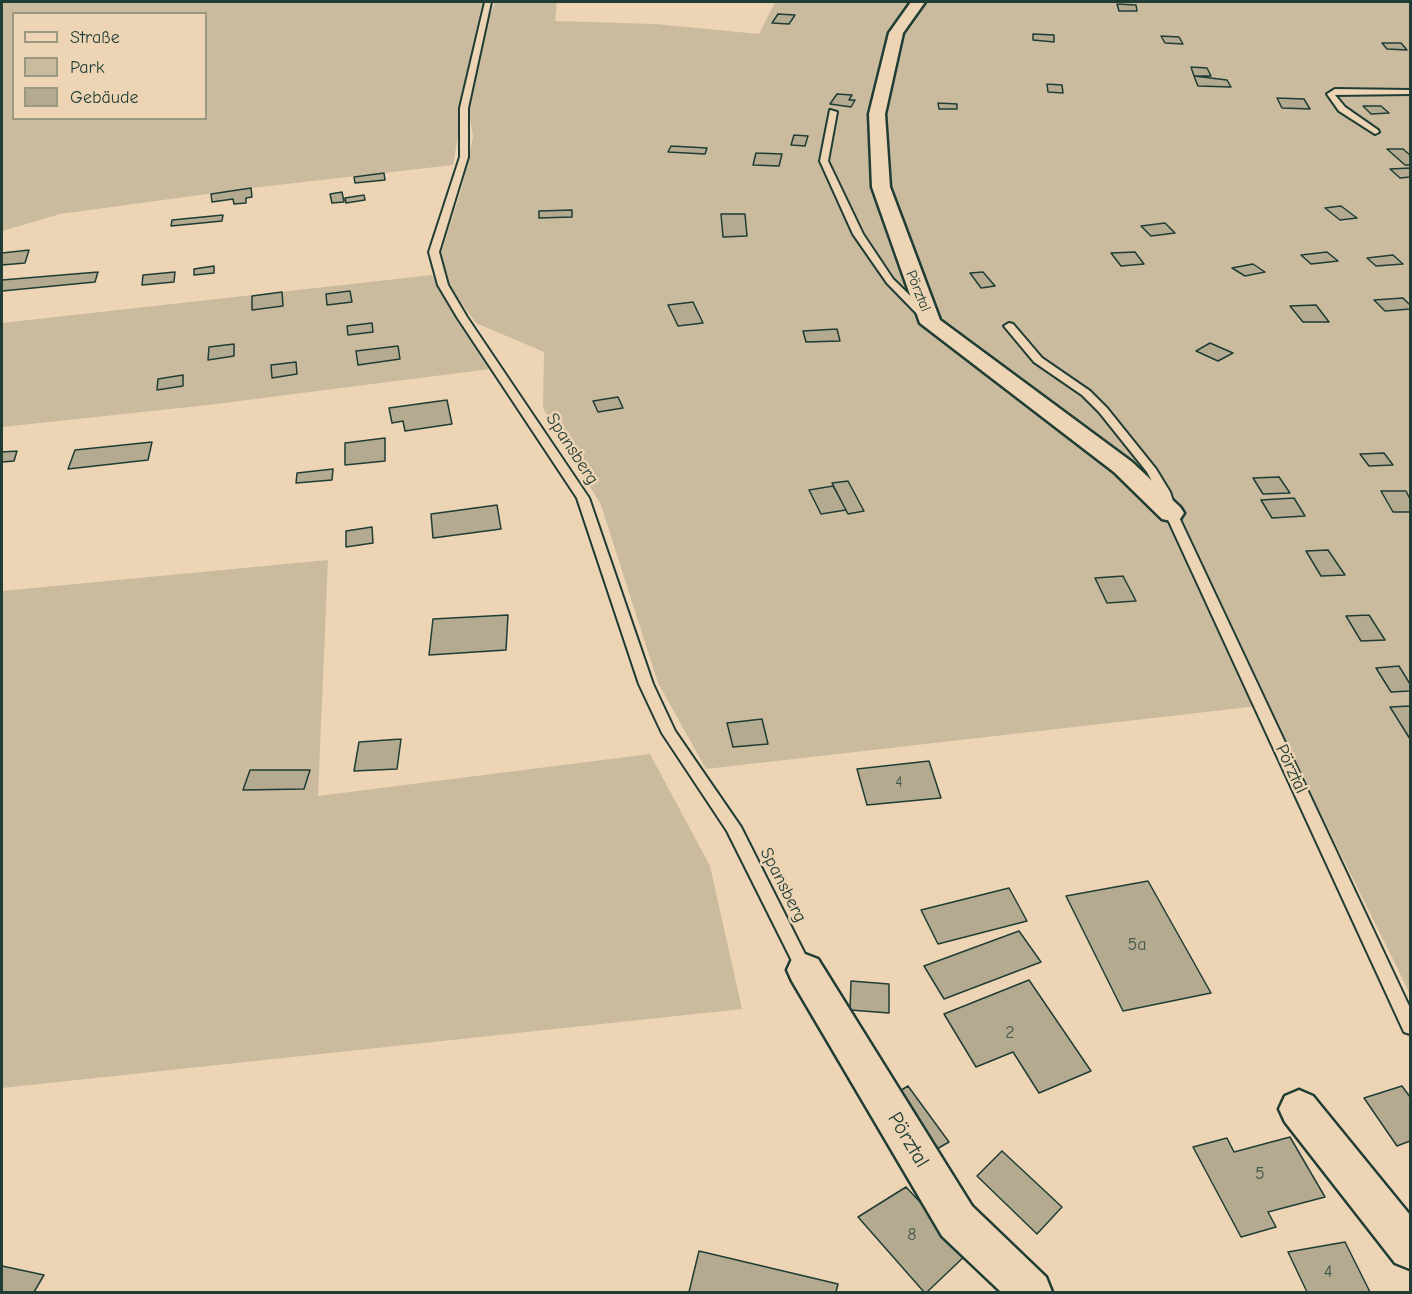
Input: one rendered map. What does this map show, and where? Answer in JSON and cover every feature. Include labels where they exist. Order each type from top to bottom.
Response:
[{"type":"street","name":"Pörztal","points":[[918,2],[896,33],[877,114],[881,187],[931,323],[1115,461],[1171,513]]},
{"type":"street","name":"Pörztal","points":[[806,970],[957,1221],[1031,1293]]},
{"type":"street","points":[[1299,1109],[1410,1248]]},
{"type":"lane","name":"Spansberg","points":[[488,2],[464,108],[464,158],[451,205],[434,252],[443,285],[583,498],[646,684],[669,733],[733,827],[806,970]]},
{"type":"lane","points":[[1375,132],[1342,109],[1331,94],[1338,91],[1410,92]]},
{"type":"lane","points":[[833,112],[824,161],[858,234],[890,281],[931,323]]},
{"type":"lane","name":"Pörztal","points":[[1009,326],[1038,360],[1086,393],[1103,410],[1152,471],[1164,492],[1171,513],[1410,1026]]},
{"type":"green space","points":[[2,2],[482,2],[453,165],[251,188],[60,214],[2,231]]},
{"type":"green space","points":[[495,2],[557,2],[555,21],[655,24],[759,34],[775,2],[1410,2],[1410,994],[1267,705],[706,769],[658,683],[601,505],[543,408],[544,352],[476,323],[448,284],[441,253],[462,187],[473,137],[469,111],[484,32]]},
{"type":"green space","points":[[432,275],[490,369],[208,405],[2,427],[2,323]]},
{"type":"green space","points":[[328,560],[318,796],[650,754],[710,866],[742,1009],[2,1088],[2,591]]},
{"type":"building","points":[[1117,4],[1136,5],[1137,11],[1119,11]]},
{"type":"building","points":[[778,14],[795,15],[789,24],[772,23]]},
{"type":"building","points":[[1033,34],[1054,35],[1054,42],[1033,40]]},
{"type":"building","points":[[1161,36],[1179,37],[1183,44],[1165,43]]},
{"type":"building","points":[[1382,43],[1401,43],[1407,50],[1387,49]]},
{"type":"building","points":[[1191,67],[1207,68],[1211,76],[1194,76]]},
{"type":"building","points":[[1194,76],[1227,80],[1231,87],[1198,86]]},
{"type":"building","points":[[1047,84],[1062,85],[1063,93],[1048,92]]},
{"type":"building","points":[[837,94],[852,95],[849,100],[855,100],[851,107],[830,104]]},
{"type":"building","points":[[1277,98],[1304,99],[1310,109],[1282,108]]},
{"type":"building","points":[[938,103],[957,104],[957,109],[939,109]]},
{"type":"building","points":[[1363,106],[1381,106],[1389,113],[1371,114]]},
{"type":"building","points":[[794,135],[808,136],[805,146],[791,145]]},
{"type":"building","points":[[671,146],[707,148],[705,154],[668,152]]},
{"type":"building","points":[[1387,149],[1403,149],[1410,155],[1410,165],[1405,165]]},
{"type":"building","points":[[756,153],[782,154],[779,166],[753,165]]},
{"type":"building","points":[[1410,168],[1410,177],[1400,178],[1390,169]]},
{"type":"building","points":[[384,173],[385,180],[355,183],[354,177]]},
{"type":"building","points":[[251,188],[252,197],[246,198],[246,203],[234,204],[233,199],[212,202],[211,194]]},
{"type":"building","points":[[342,192],[344,202],[332,203],[330,194]]},
{"type":"building","points":[[364,195],[365,200],[346,203],[345,198]]},
{"type":"building","points":[[1341,206],[1357,218],[1340,220],[1325,208]]},
{"type":"building","points":[[572,210],[572,217],[539,218],[539,211]]},
{"type":"building","points":[[721,214],[745,214],[747,236],[723,237]]},
{"type":"building","points":[[223,215],[222,221],[171,226],[172,220]]},
{"type":"building","points":[[1165,223],[1175,233],[1151,236],[1141,226]]},
{"type":"building","points":[[29,250],[25,263],[2,265],[2,253]]},
{"type":"building","points":[[1135,252],[1144,264],[1121,266],[1111,253]]},
{"type":"building","points":[[1327,252],[1338,261],[1311,264],[1301,255]]},
{"type":"building","points":[[1393,255],[1403,264],[1376,266],[1367,258]]},
{"type":"building","points":[[1253,264],[1265,272],[1245,276],[1232,268]]},
{"type":"building","points":[[214,266],[214,273],[194,275],[194,269]]},
{"type":"building","points":[[98,272],[95,282],[2,291],[2,280]]},
{"type":"building","points":[[175,272],[174,282],[142,285],[143,275]]},
{"type":"building","points":[[983,272],[995,286],[981,288],[970,273]]},
{"type":"building","points":[[350,291],[352,302],[327,305],[326,294]]},
{"type":"building","points":[[282,292],[283,306],[252,310],[252,296]]},
{"type":"building","points":[[1403,298],[1410,305],[1410,309],[1385,311],[1374,300]]},
{"type":"building","points":[[693,302],[703,323],[678,326],[668,305]]},
{"type":"building","points":[[1316,305],[1329,322],[1303,322],[1290,306]]},
{"type":"building","points":[[372,323],[373,332],[348,335],[347,326]]},
{"type":"building","points":[[837,329],[840,341],[806,342],[803,331]]},
{"type":"building","points":[[1210,343],[1233,353],[1218,361],[1196,351]]},
{"type":"building","points":[[234,344],[234,356],[208,360],[209,347]]},
{"type":"building","points":[[398,346],[400,359],[358,365],[356,351]]},
{"type":"building","points":[[296,362],[297,374],[272,378],[271,365]]},
{"type":"building","points":[[183,375],[183,386],[157,390],[158,379]]},
{"type":"building","points":[[618,397],[623,408],[598,412],[593,401]]},
{"type":"building","points":[[447,400],[452,424],[405,431],[403,421],[392,423],[389,408]]},
{"type":"building","points":[[385,438],[385,461],[345,465],[345,443]]},
{"type":"building","points":[[152,442],[148,460],[68,469],[75,450]]},
{"type":"building","points":[[17,451],[14,461],[2,462],[2,452]]},
{"type":"building","points":[[1384,453],[1393,465],[1369,466],[1360,454]]},
{"type":"building","points":[[333,469],[332,480],[296,483],[297,473]]},
{"type":"building","points":[[1279,477],[1290,493],[1263,494],[1253,478]]},
{"type":"building","points":[[848,481],[864,511],[848,514],[832,483]]},
{"type":"building","points":[[833,486],[846,510],[821,514],[809,490]]},
{"type":"building","points":[[1381,491],[1406,491],[1410,499],[1410,512],[1393,512]]},
{"type":"building","points":[[1294,498],[1305,516],[1272,518],[1261,500]]},
{"type":"building","points":[[497,505],[501,529],[433,538],[431,514]]},
{"type":"building","points":[[372,527],[373,543],[346,547],[346,531]]},
{"type":"building","points":[[1328,550],[1345,575],[1321,576],[1306,551]]},
{"type":"building","points":[[1123,576],[1136,601],[1107,603],[1095,578]]},
{"type":"building","points":[[508,615],[506,650],[429,655],[433,619]]},
{"type":"building","points":[[1369,615],[1385,640],[1361,641],[1346,616]]},
{"type":"building","points":[[1399,666],[1410,684],[1410,691],[1391,692],[1376,668]]},
{"type":"building","points":[[1410,706],[1410,739],[1390,707]]},
{"type":"building","points":[[762,719],[768,744],[733,747],[727,723]]},
{"type":"building","points":[[401,739],[397,769],[354,771],[359,742]]},
{"type":"building","points":[[929,761],[941,798],[867,805],[857,769]]},
{"type":"building","points":[[250,770],[310,770],[304,789],[243,790]]},
{"type":"building","points":[[1148,881],[1211,993],[1123,1011],[1066,896]]},
{"type":"building","points":[[1009,888],[1027,921],[938,944],[921,910]]},
{"type":"building","points":[[1019,931],[1041,962],[944,999],[924,966]]},
{"type":"building","points":[[1029,980],[1091,1071],[1039,1093],[1013,1052],[976,1067],[944,1014]]},
{"type":"building","points":[[851,981],[889,984],[889,1013],[850,1010]]},
{"type":"building","points":[[908,1086],[949,1142],[930,1153],[890,1097]]},
{"type":"building","points":[[1402,1086],[1410,1097],[1410,1141],[1397,1146],[1364,1098]]},
{"type":"building","points":[[1290,1137],[1325,1197],[1268,1212],[1276,1227],[1241,1237],[1193,1147],[1227,1138],[1234,1152]]},
{"type":"building","points":[[1002,1151],[1062,1207],[1037,1234],[977,1176]]},
{"type":"building","points":[[906,1187],[968,1253],[927,1292],[924,1292],[858,1217]]},
{"type":"building","points":[[1345,1242],[1370,1292],[1307,1292],[1288,1252]]},
{"type":"building","points":[[699,1251],[838,1284],[836,1292],[689,1292]]},
{"type":"building","points":[[2,1266],[44,1275],[34,1292],[2,1292]]}]
